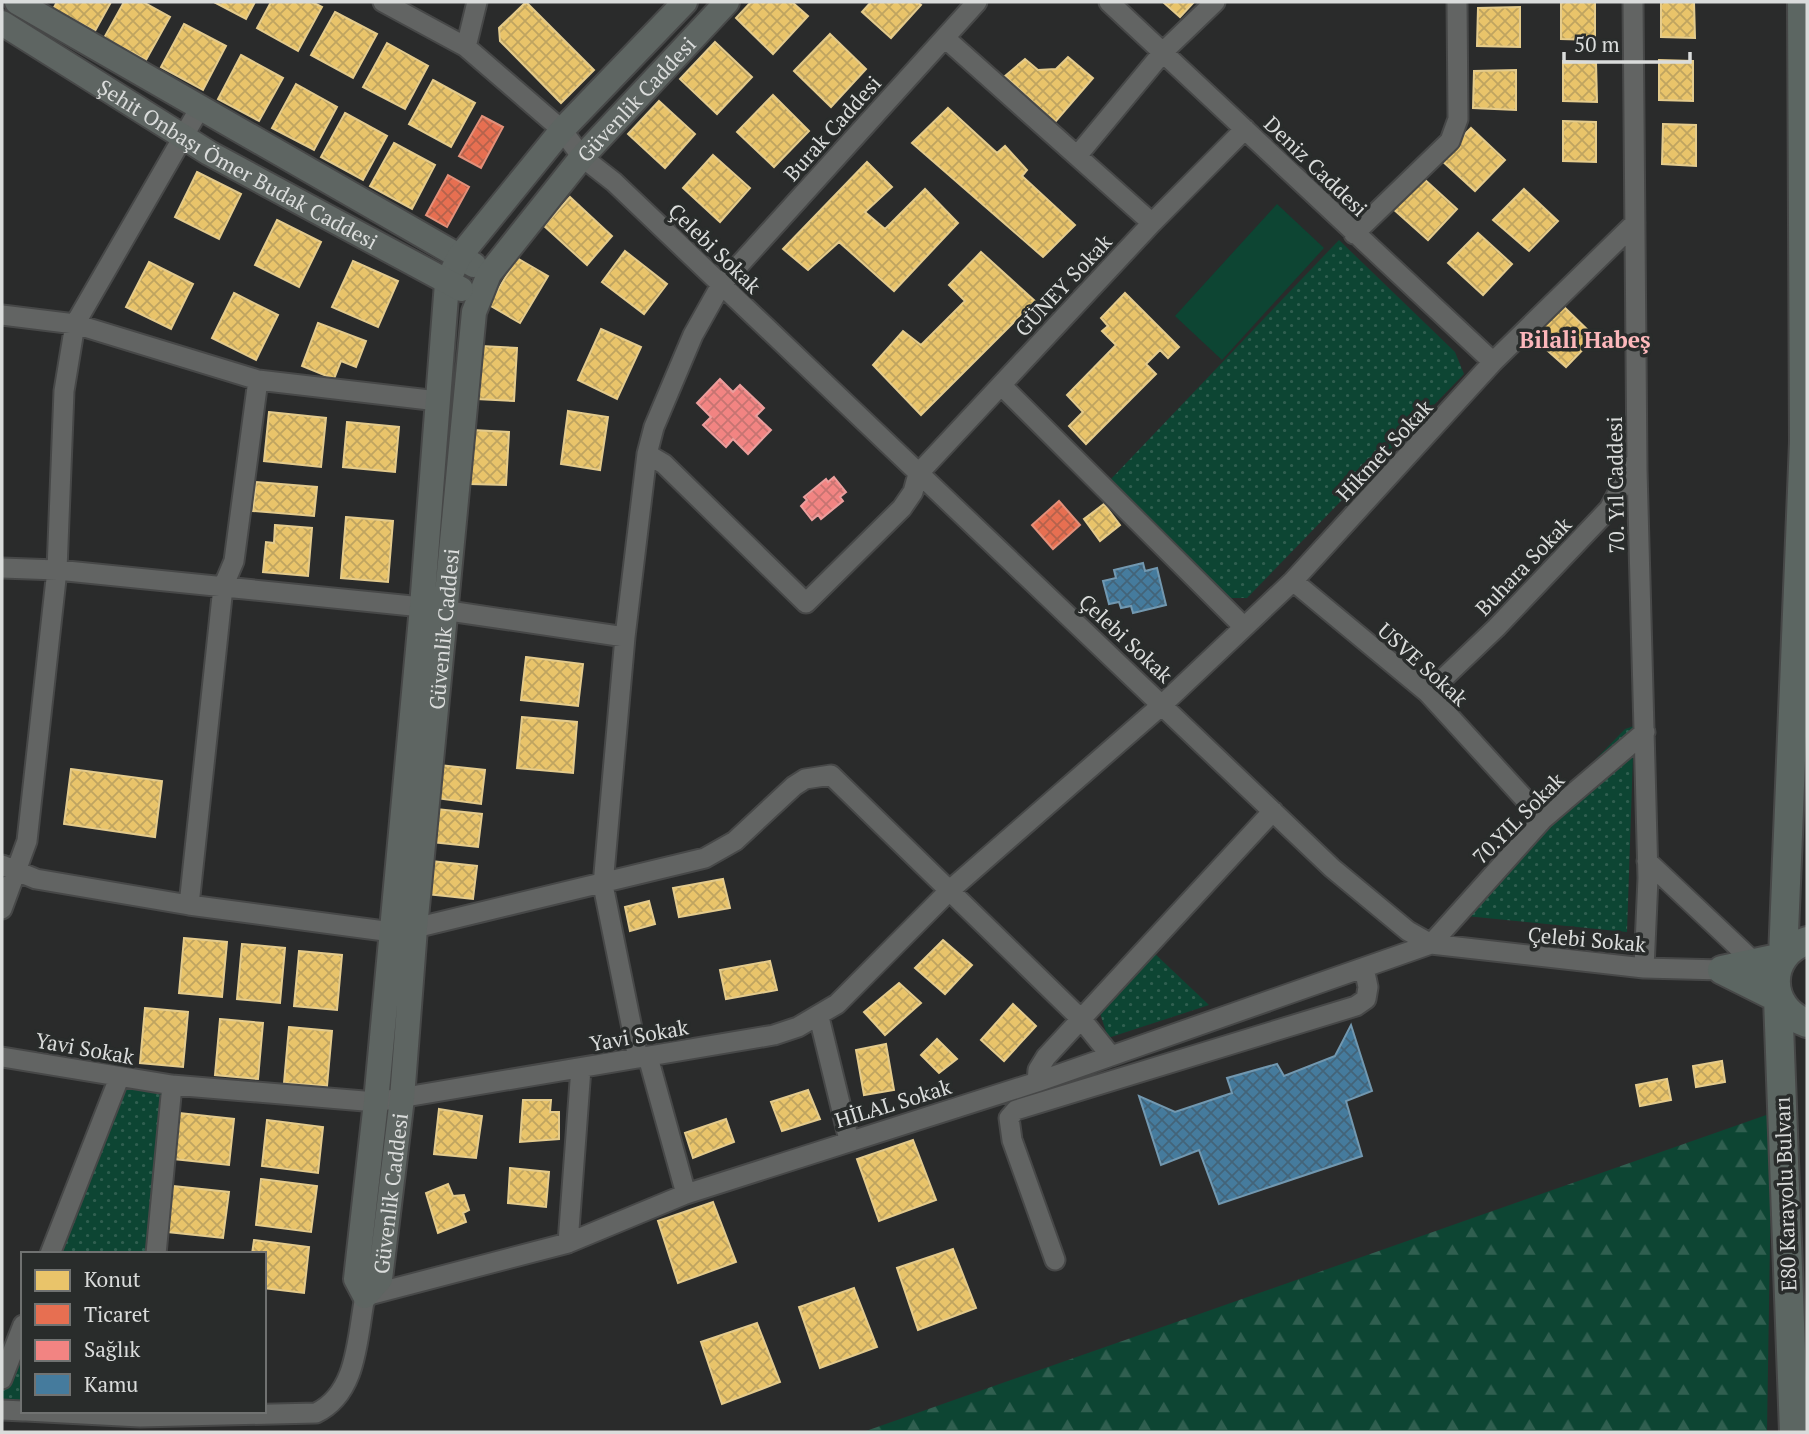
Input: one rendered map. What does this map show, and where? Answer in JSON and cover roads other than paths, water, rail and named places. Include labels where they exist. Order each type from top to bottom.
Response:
[{"type":"highway","points":[[1783,957],[1804,442],[1802,2]]},
{"type":"highway","points":[[1722,970],[1783,957],[1792,948],[1807,941]]},
{"type":"highway","name":"E80 Karayolu Bulvarı","points":[[1783,957],[1775,984],[1778,998],[1794,1432]]},
{"type":"highway","points":[[1722,970],[1778,998],[1786,1010],[1807,1023]]},
{"type":"main road","name":"Şehit Onbaşı Ömer Budak Caddesi","points":[[17,2],[489,274]]},
{"type":"main road","name":"Güvenlik Caddesi","points":[[685,2],[562,130],[459,257],[447,284],[422,607],[403,930],[401,1098],[380,1279],[365,1296],[356,1279],[376,1102],[403,930],[447,613],[472,330],[479,297],[489,274],[582,158],[727,2]]},
{"type":"main road","name":"Şehit Onbaşı Ömer Budak Caddesi","points":[[2,23],[183,138],[447,284],[479,297]]},
{"type":"street","name":"Çelebi Sokak","points":[[383,2],[466,47],[562,130],[582,158],[614,182],[1332,868],[1408,931],[1431,944],[1644,968],[1722,970]]},
{"type":"street","points":[[466,47],[477,2]]},
{"type":"street","name":"Burak Caddesi","points":[[686,1194],[643,1058],[603,885],[625,637],[647,454],[654,427],[693,335],[721,285],[977,2]]},
{"type":"street","name":"Deniz Caddesi","points":[[1110,2],[1493,362]]},
{"type":"street","points":[[1077,156],[1164,51],[1215,2]]},
{"type":"street","points":[[1354,234],[1450,141],[1458,119],[1457,2]]},
{"type":"street","name":"70. Yıl Caddesi","points":[[1633,2],[1637,459],[1647,861],[1644,968]]},
{"type":"street","points":[[945,38],[1152,223]]},
{"type":"street","points":[[2,909],[9,869],[27,841],[57,570],[64,391],[75,324],[201,106]]},
{"type":"street","name":"GÜNEY Sokak","points":[[647,454],[664,464],[806,603],[902,508],[913,492],[918,474],[1152,223],[1245,129]]},
{"type":"street","name":"Hikmet Sokak","points":[[1163,704],[1293,582],[1493,362],[1635,223]]},
{"type":"street","points":[[2,315],[75,324],[258,380],[438,401]]},
{"type":"street","points":[[189,905],[223,587],[234,561],[258,380]]},
{"type":"street","points":[[1001,385],[1244,627]]},
{"type":"street","name":"Buhara Sokak","points":[[1428,693],[1496,628],[1609,509],[1637,459]]},
{"type":"street","points":[[2,568],[57,570],[422,607],[447,613],[625,637]]},
{"type":"street","name":"USVE Sokak","points":[[1293,582],[1428,693],[1544,819]]},
{"type":"street","name":"Yavi Sokak","points":[[2,1057],[172,1085],[376,1102],[774,1035],[819,1017],[837,1004],[949,891],[1163,704]]},
{"type":"street","name":"70.YIL Sokak","points":[[1431,944],[1544,819],[1645,732]]},
{"type":"street","points":[[9,869],[189,905],[403,930],[603,885],[705,858],[720,851],[794,786],[805,779],[831,775],[1082,1020],[1111,1056]]},
{"type":"street","points":[[1037,1082],[1041,1063],[1273,811]]},
{"type":"street","points":[[1647,861],[1754,962]]},
{"type":"street","name":"HİLAL Sokak","points":[[365,1296],[568,1243],[686,1194],[1037,1082],[1431,944]]},
{"type":"street","points":[[1055,1260],[1012,1140],[1009,1118],[1016,1110],[1356,1006],[1366,999],[1368,986],[1364,968]]},
{"type":"street","points":[[819,1017],[849,1140]]},
{"type":"street","points":[[568,1243],[581,1068]]},
{"type":"street","points":[[51,1252],[119,1078]]},
{"type":"street","points":[[156,1252],[172,1085]]},
{"type":"street","points":[[101,1413],[316,1413],[338,1397],[347,1382],[365,1296]]},
{"type":"street","points":[[2,1379],[21,1330]]},
{"type":"street","points":[[2,1410],[21,1411]]},
{"type":"district","name":"Bilali Habeş","points":[[1585,339]]}]
